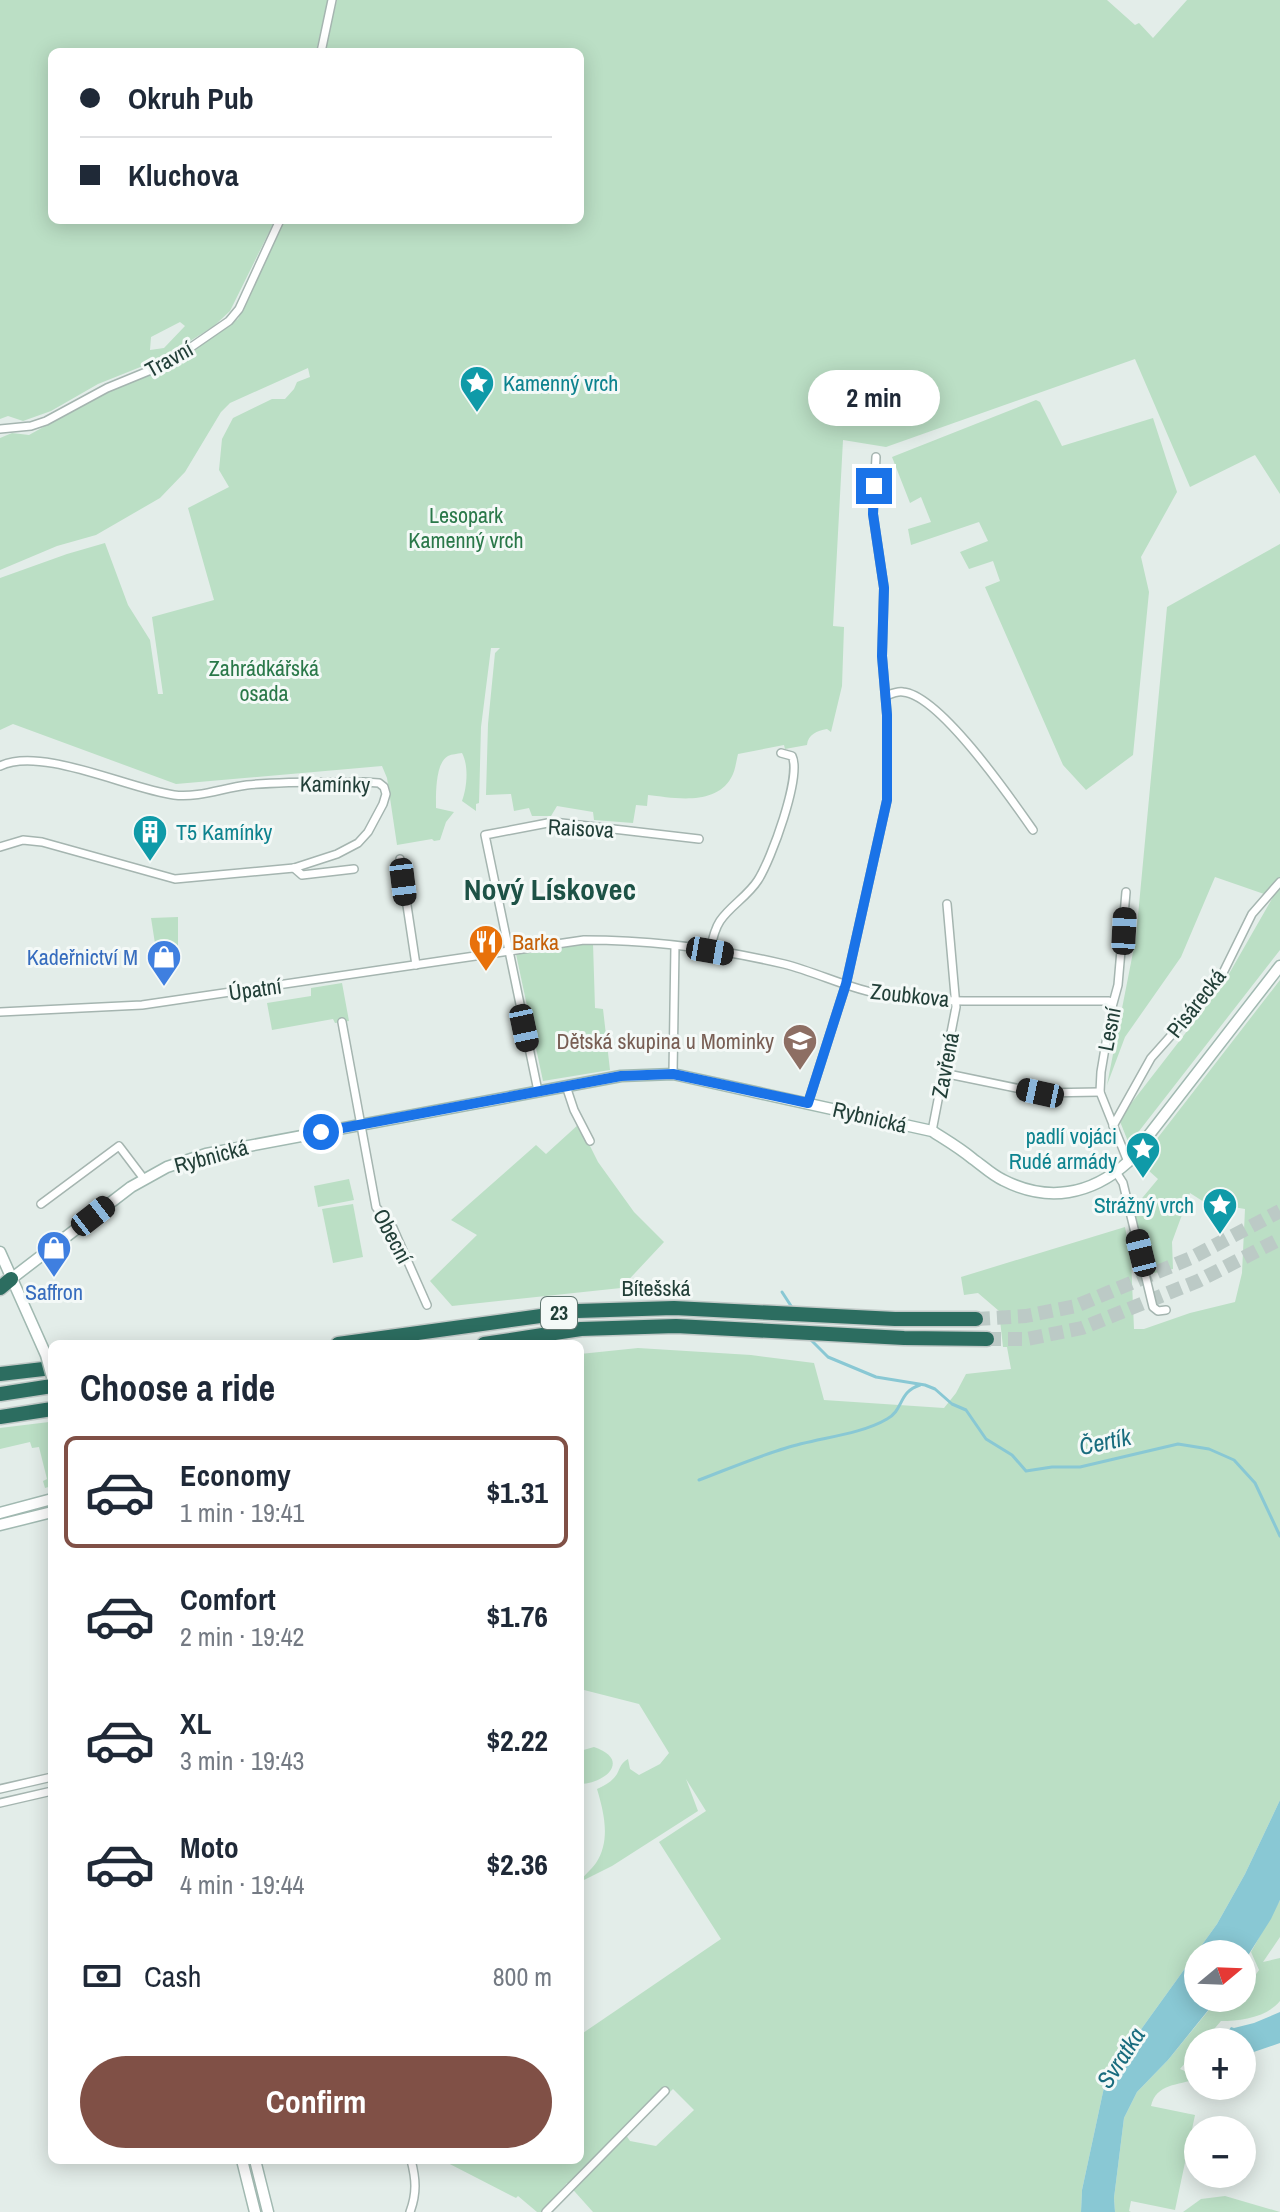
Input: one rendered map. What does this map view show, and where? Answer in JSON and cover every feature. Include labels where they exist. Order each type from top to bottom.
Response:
[{"type":"highway","name":"Bítešská","points":[[367,1340],[577,1311],[674,1308],[895,1319],[976,1319]]},
{"type":"highway","name":"Bítešská","points":[[510,1340],[581,1329],[676,1326],[904,1338],[987,1339]]},
{"type":"highway","points":[[0,1374],[48,1362]]},
{"type":"highway","points":[[0,1394],[48,1387]]},
{"type":"highway","points":[[0,1417],[48,1410]]},
{"type":"street","points":[[322,48],[332,0]]},
{"type":"street","name":"Travní","points":[[0,429],[46,421],[107,388],[168,363],[229,321],[239,309],[278,224]]},
{"type":"street","points":[[808,1103],[846,984],[887,800],[886,696],[882,656],[884,588],[873,514],[876,457]]},
{"type":"street","points":[[886,696],[904,692],[914,694],[933,708],[999,781],[1033,830]]},
{"type":"street","points":[[710,951],[720,919],[747,895],[770,857],[788,803],[795,764],[792,756],[781,753]]},
{"type":"street","name":"Kamínky","points":[[0,766],[25,760],[63,766],[175,795],[273,783],[364,782],[379,783],[386,794],[368,832],[358,843],[337,854],[294,868],[175,879],[42,842],[23,840],[0,847]]},
{"type":"street","name":"Raisova","points":[[538,1091],[485,835],[553,822],[699,839]]},
{"type":"street","points":[[400,859],[416,965]]},
{"type":"street","points":[[294,868],[302,875],[354,869]]},
{"type":"street","name":"Pisárecká","points":[[1113,1126],[1151,1058],[1218,983],[1252,914],[1280,882]]},
{"type":"street","name":"Lesní","points":[[1126,892],[1118,985],[1100,1092],[1128,1162]]},
{"type":"street","name":"Zavřená","points":[[932,1131],[956,1001],[947,904]]},
{"type":"street","name":"Zoubkova","points":[[508,951],[584,940],[640,941],[785,964],[887,996],[956,1001],[1109,1001],[1112,1007]]},
{"type":"street","points":[[673,1074],[675,946]]},
{"type":"street","name":"Úpatní","points":[[0,1012],[142,1005],[508,951]]},
{"type":"street","name":"Pisárecká","points":[[1128,1162],[1280,966]]},
{"type":"street","name":"Obecní","points":[[342,1022],[376,1207],[393,1228],[427,1305]]},
{"type":"street","points":[[943,1073],[1040,1093],[1100,1092]]},
{"type":"street","name":"Rybnická","points":[[4,1279],[131,1187],[167,1167],[206,1154],[621,1076],[673,1074],[932,1131],[1000,1179],[1026,1190],[1076,1192],[1106,1180],[1128,1162]]},
{"type":"street","points":[[566,1086],[590,1141]]},
{"type":"street","points":[[41,1204],[119,1146],[144,1179]]},
{"type":"street","points":[[1116,1172],[1123,1183],[1153,1307],[1158,1311],[1166,1310]]},
{"type":"street","points":[[0,1252],[4,1279],[48,1360]]},
{"type":"street","points":[[0,1513],[48,1500]]},
{"type":"street","points":[[0,1525],[48,1513]]},
{"type":"street","points":[[0,1789],[48,1778]]},
{"type":"street","points":[[0,1803],[48,1792]]},
{"type":"street","points":[[546,2212],[665,2091]]},
{"type":"street","points":[[243,2164],[255,2212]]},
{"type":"street","points":[[256,2164],[268,2212]]},
{"type":"street","points":[[410,2212],[416,2184],[412,2164]]},
{"type":"green space","points":[[0,0],[328,0],[317,48],[48,48],[48,224],[273,224],[230,311],[214,326],[163,358],[98,384],[51,411],[23,421],[8,416],[0,419]],"holes":[[[180,322],[185,326],[164,348],[150,350],[151,337]]]},
{"type":"green space","points":[[337,0],[1107,0],[1135,25],[1139,23],[1153,38],[1187,0],[1280,0],[1280,494],[1255,455],[1190,487],[1135,359],[886,447],[843,440],[833,626],[844,627],[842,686],[831,732],[827,729],[817,732],[809,738],[807,745],[785,749],[784,745],[738,754],[731,778],[715,793],[693,798],[648,795],[647,806],[636,805],[633,823],[594,820],[593,812],[557,806],[551,816],[532,816],[529,808],[514,811],[511,794],[486,795],[488,724],[495,653],[500,648],[491,648],[481,727],[479,803],[476,804],[476,811],[462,801],[466,764],[462,753],[448,756],[438,772],[436,808],[454,812],[446,822],[440,840],[434,841],[397,845],[387,778],[382,766],[176,784],[13,724],[0,730],[0,578],[105,543],[128,605],[150,640],[158,694],[163,694],[152,617],[214,600],[188,508],[229,487],[219,470],[222,439],[233,418],[272,399],[285,399],[297,382],[310,377],[308,368],[230,403],[221,412],[185,472],[160,498],[96,535],[57,546],[0,570],[0,438],[12,433],[29,435],[117,386],[170,365],[238,319],[281,224],[584,224],[584,48],[325,48]]},
{"type":"green space","points":[[1036,400],[1040,402],[1062,446],[1153,418],[1177,492],[1141,557],[1149,592],[1133,755],[1086,790],[1063,765],[985,587],[1000,581],[993,561],[969,569],[960,552],[988,541],[979,522],[911,545],[908,529],[931,522],[921,497],[910,503],[892,457]]},
{"type":"green space","points":[[1280,544],[1280,950],[1129,1144],[1119,1119],[1222,986],[1273,897],[1215,877],[1181,957],[1125,1037],[1107,1085],[1136,937],[1167,607]]},
{"type":"green space","points":[[178,917],[178,947],[156,950],[151,918]]},
{"type":"green space","points":[[593,943],[595,1008],[603,1009],[610,1070],[543,1081],[516,954]]},
{"type":"green space","points":[[1280,980],[1280,1800],[1217,1924],[1205,1940],[1184,1940],[1184,1970],[1106,2078],[1082,2190],[1081,2212],[593,2212],[567,2183],[543,2212],[537,2212],[518,2196],[516,2198],[450,2164],[584,2164],[584,2032],[721,1939],[659,1842],[706,1811],[686,1779],[698,1811],[612,1866],[584,1880],[601,1854],[605,1836],[597,1789],[613,1779],[628,1759],[630,1769],[639,1775],[660,1764],[669,1753],[639,1704],[584,1690],[584,1354],[638,1348],[751,1355],[814,1363],[824,1400],[944,1408],[966,1374],[1011,1369],[1007,1347],[1003,1347],[999,1311],[978,1293],[964,1295],[961,1277],[1125,1227],[1131,1258],[1134,1329],[1144,1329],[1235,1302],[1242,1273],[1245,1209],[1204,1202],[1190,1193],[1172,1242],[1173,1269],[1149,1274],[1133,1209],[1158,1179],[1139,1162]],"holes":[[[673,2089],[694,2110],[656,2146],[630,2141],[626,2135]]]},
{"type":"green space","points":[[342,983],[349,1021],[335,1023],[333,1019],[272,1030],[267,1003],[311,996],[311,988]]},
{"type":"green space","points":[[579,1124],[598,1162],[634,1212],[664,1242],[621,1288],[452,1306],[430,1281],[477,1235],[451,1220],[536,1145],[546,1154]]},
{"type":"green space","points":[[349,1179],[354,1200],[318,1207],[314,1186]]},
{"type":"green space","points":[[353,1204],[363,1257],[333,1263],[322,1209]]},
{"type":"green space","points":[[48,1422],[48,1487],[45,1488],[43,1481],[47,1479],[39,1447],[32,1448],[30,1442],[0,1449],[0,1428]]},
{"type":"green space","points":[[594,1747],[605,1752],[613,1764],[606,1775],[584,1784],[584,1750]]},
{"type":"green space","points":[[1280,1900],[1280,1937],[1263,1962],[1280,1958],[1280,2001],[1268,2011],[1253,2017],[1221,2021],[1215,2028],[1194,2028],[1207,2012],[1256,2012],[1256,1974],[1259,1970],[1256,1943]]},
{"type":"green space","points":[[1184,2040],[1184,2064],[1180,2069],[1184,2071],[1184,2082],[1163,2089],[1151,2106],[1195,2115],[1184,2116],[1184,2167],[1175,2210],[1131,2201],[1131,2212],[1115,2212],[1124,2118],[1137,2092]]},
{"type":"green space","points":[[1225,2196],[1280,2212],[1183,2212],[1201,2199]]},
{"type":"water","points":[[1280,1800],[1280,1900],[1271,1919],[1256,1943],[1256,1940],[1205,1940],[1245,1874]]},
{"type":"water","name":"Svratka","points":[[1184,1970],[1184,2012],[1207,2012],[1194,2028],[1184,2028],[1184,2040],[1137,2092],[1124,2118],[1115,2212],[1081,2212],[1082,2190],[1106,2078]]},
{"type":"water","points":[[1280,2012],[1280,2043],[1256,2051],[1256,2028],[1234,2028]]},
{"type":"waterway","name":"Čertík","points":[[782,1292],[793,1309]]},
{"type":"waterway","name":"Čertík","points":[[811,1340],[828,1357],[876,1377],[935,1389],[952,1404],[966,1410],[986,1439],[1012,1455],[1026,1471],[1080,1467],[1178,1444],[1209,1449],[1234,1460],[1255,1483],[1280,1536]]},
{"type":"waterway","name":"Čertík","points":[[699,1480],[786,1448],[876,1424],[892,1415],[904,1396],[920,1385]]},
{"type":"tunnel","points":[[976,1319],[1026,1316],[1076,1306],[1191,1258],[1280,1211]]},
{"type":"tunnel","points":[[987,1339],[1027,1339],[1082,1328],[1198,1281],[1280,1239]]},
{"type":"place","name":"Kamenný vrch","points":[[477,414]]},
{"type":"place","name":"T5 Kamínky","points":[[150,863]]},
{"type":"place","name":"Barka","points":[[486,973]]},
{"type":"place","name":"Kadeřnictví M","points":[[164,988]]},
{"type":"place","name":"Dětská skupina u Mominky","points":[[800,1072]]},
{"type":"place","name":"padlí vojáci Rudé armády","points":[[1143,1180]]},
{"type":"place","name":"Strážný vrch","points":[[1220,1236]]},
{"type":"place","name":"Saffron","points":[[54,1279]]},
{"type":"district","name":"Nový Lískovec","points":[[550,890]]},
{"type":"route","points":[[321,1132],[621,1076],[673,1074],[808,1103],[846,984],[887,800],[887,715],[882,656],[885,609],[873,514],[874,486]]},
{"type":"park label","name":"Lesopark Kamenný vrch","points":[[466,528]]},
{"type":"park label","name":"Zahrádkářská osada","points":[[264,680]]}]
